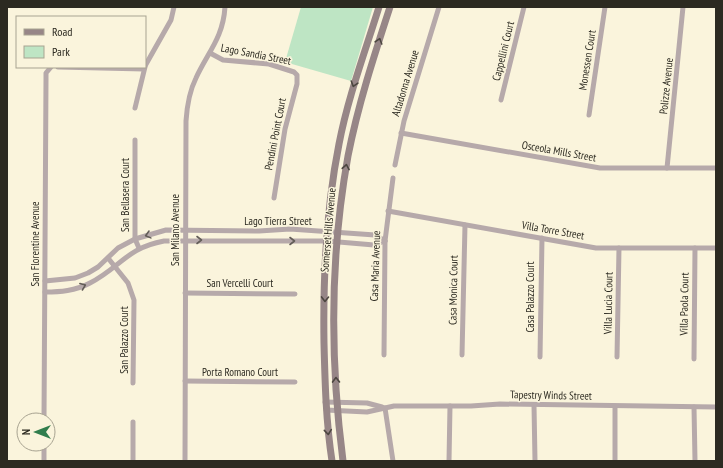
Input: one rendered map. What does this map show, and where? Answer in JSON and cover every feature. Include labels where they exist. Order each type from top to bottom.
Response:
[{"type":"main road","name":"Somerset Hills Avenue","points":[[332,461],[325,402],[324,328],[327,242],[332,186],[339,143],[350,98],[378,7]]},
{"type":"main road","name":"Somerset Hills Avenue","points":[[343,461],[337,402],[335,315],[338,232],[343,184],[355,124],[390,7]]},
{"type":"street","points":[[146,64],[171,20],[174,7]]},
{"type":"street","name":"San Milano Avenue","points":[[185,461],[185,230],[187,109],[194,84],[222,29],[225,7]]},
{"type":"street","name":"Altadonna Avenue","points":[[394,165],[401,134],[439,7]]},
{"type":"street","name":"Cappellini Court","points":[[501,100],[524,7]]},
{"type":"street","name":"Monessen Court","points":[[589,115],[605,7]]},
{"type":"street","name":"Polizze Avenue","points":[[667,168],[683,7]]},
{"type":"street","name":"Lago Sandia Street","points":[[210,53],[222,60],[269,64],[294,72],[297,75]]},
{"type":"street","name":"San Florentine Avenue","points":[[44,412],[46,79],[50,68]]},
{"type":"street","points":[[135,108],[144,68]]},
{"type":"street","name":"Pendini Point Court","points":[[274,198],[285,129],[297,84],[297,75]]},
{"type":"street","name":"Osceola Mills Street","points":[[401,134],[600,168],[715,168]]},
{"type":"street","name":"San Bellasera Court","points":[[135,140],[135,239],[139,248]]},
{"type":"street","name":"Casa Maria Avenue","points":[[384,355],[385,241],[393,178]]},
{"type":"street","name":"Villa Torre Street","points":[[388,211],[596,248],[716,248]]},
{"type":"street","name":"Casa Monica Court","points":[[462,355],[465,225]]},
{"type":"street","name":"Lago Tierra Street","points":[[45,281],[75,278],[98,267],[118,248],[135,239],[166,230],[259,231],[290,229],[374,235],[385,241]]},
{"type":"street","name":"Casa Palazzo Court","points":[[540,357],[542,238]]},
{"type":"street","name":"Lago Tierra Street","points":[[45,292],[78,288],[98,279],[114,265],[139,248],[164,241],[337,242],[374,245],[385,241]]},
{"type":"street","name":"Villa Lucia Court","points":[[616,357],[619,248]]},
{"type":"street","name":"Villa Paola Court","points":[[694,359],[695,248]]},
{"type":"street","name":"San Palazzo Court","points":[[108,258],[128,283],[134,300],[133,383]]},
{"type":"street","name":"San Vercelli Court","points":[[185,293],[295,294]]},
{"type":"street","name":"Porta Romano Court","points":[[185,382],[295,382]]},
{"type":"street","name":"Tapestry Winds Street","points":[[325,402],[367,403],[385,408]]},
{"type":"street","points":[[534,404],[535,461]]},
{"type":"street","name":"Tapestry Winds Street","points":[[326,410],[367,412],[394,406],[534,404],[716,407]]},
{"type":"street","points":[[449,461],[450,406]]},
{"type":"street","points":[[615,406],[615,461]]},
{"type":"street","points":[[694,407],[695,461]]},
{"type":"street","points":[[385,408],[393,461]]},
{"type":"street","points":[[133,422],[133,461]]},
{"type":"green space","points":[[301,7],[373,7],[351,81],[285,62]]}]
